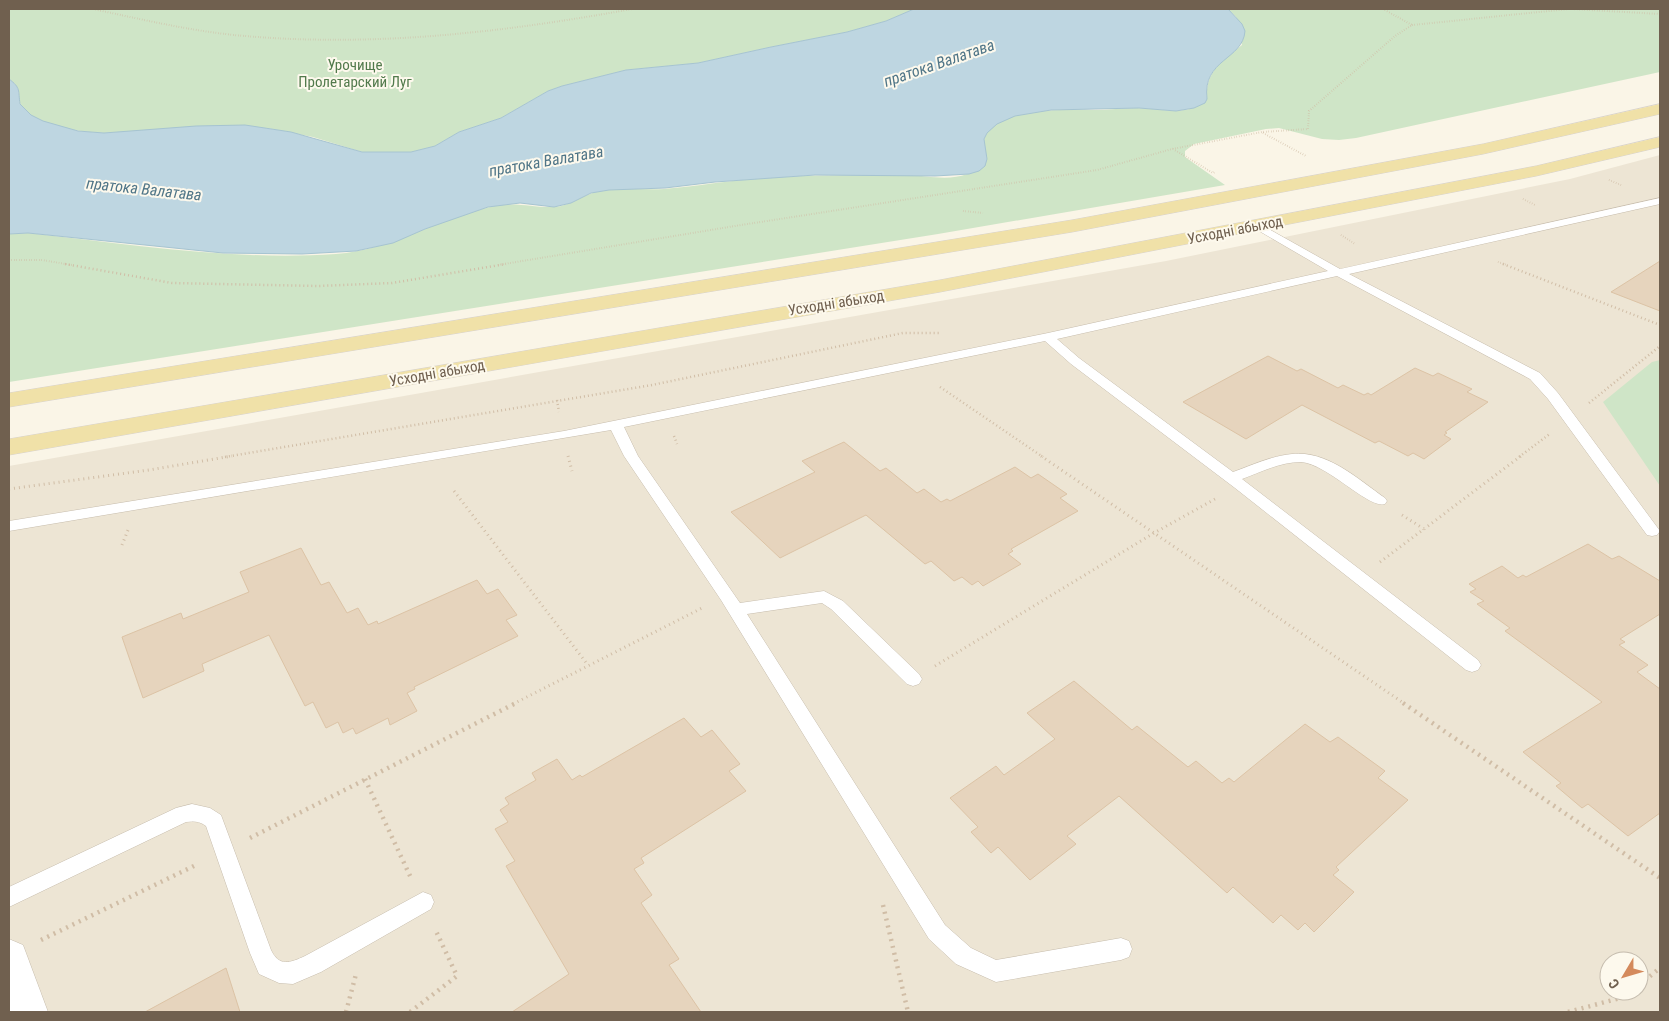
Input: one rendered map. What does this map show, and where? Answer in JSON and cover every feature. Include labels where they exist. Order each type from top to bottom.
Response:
[{"type":"main road","name":"Усходні абыход","points":[[9,400],[1072,226],[1483,149],[1660,110]]},
{"type":"main road","name":"Усходні абыход","points":[[9,447],[940,286],[1536,171],[1660,142]]},
{"type":"street","points":[[21,951],[27,1012]]},
{"type":"lane","points":[[9,526],[616,425],[1048,337],[1660,201]]},
{"type":"lane","points":[[1258,226],[1337,272],[1505,358],[1535,376],[1570,419],[1652,530]]},
{"type":"lane","points":[[1048,337],[1075,361],[1236,482],[1472,665]]},
{"type":"lane","points":[[616,425],[631,456],[731,603],[937,932],[950,947],[980,966],[996,971],[1121,950]]},
{"type":"lane","points":[[1236,482],[1281,461],[1304,458],[1331,469],[1380,501]]},
{"type":"lane","points":[[731,603],[824,597],[836,605],[913,679]]},
{"type":"lane","points":[[9,897],[183,814],[197,811],[214,821],[261,953],[267,966],[279,972],[293,973],[313,964],[423,902]]},
{"type":"path","points":[[93,9],[169,25],[234,35],[402,40],[478,34],[632,9]]},
{"type":"path","points":[[1383,9],[1412,25]]},
{"type":"path","points":[[9,260],[42,260],[172,283],[318,286],[392,283],[741,225],[1097,170],[1172,149],[1262,132],[1308,129],[1309,111],[1395,36],[1412,25],[1570,9],[1660,14]]},
{"type":"path","points":[[1262,132],[1307,156]]},
{"type":"path","points":[[1172,149],[1212,173]]},
{"type":"path","points":[[1496,261],[1660,326]]},
{"type":"path","points":[[9,489],[149,470],[652,385],[903,333],[943,333]]},
{"type":"path","points":[[1360,578],[1570,419],[1660,346]]},
{"type":"path","points":[[940,387],[1660,878]]},
{"type":"path","points":[[567,451],[572,470]]},
{"type":"path","points":[[913,679],[1236,482]]},
{"type":"path","points":[[454,491],[588,665]]},
{"type":"path","points":[[21,951],[225,852],[704,607],[731,603]]},
{"type":"path","points":[[704,607],[709,616]]},
{"type":"path","points":[[881,898],[908,1012]]},
{"type":"path","points":[[1649,977],[1660,968]]},
{"type":"path","points":[[1568,1012],[1609,1001]]},
{"type":"shaded area","points":[[1660,155],[1660,1012],[9,1012],[9,466],[1166,261],[1570,179]]},
{"type":"green space","name":"Урочище Пролетарский Луг","points":[[9,9],[914,9],[886,21],[847,32],[698,63],[626,70],[562,86],[548,91],[501,118],[459,132],[435,146],[411,152],[362,152],[313,137],[266,128],[104,133],[71,130],[36,119],[21,105],[17,86],[9,79]]},
{"type":"green space","points":[[1228,9],[1660,9],[1660,72],[1356,138],[1322,139],[1279,128],[1194,144],[1185,151],[1185,157],[1225,185],[938,234],[9,382],[9,234],[28,233],[220,253],[297,256],[336,254],[376,247],[470,212],[490,207],[516,205],[554,207],[608,190],[664,189],[748,179],[793,176],[909,175],[946,178],[960,176],[972,172],[987,159],[984,140],[992,127],[1003,120],[1018,115],[1051,110],[1137,108],[1174,111],[1200,105],[1207,99],[1209,81],[1216,68],[1242,45],[1236,17]]},
{"type":"green space","points":[[1660,360],[1660,486],[1603,402],[1652,362]]},
{"type":"water","name":"пратока Валатава","points":[[914,9],[1228,9],[1242,24],[1245,31],[1243,41],[1238,48],[1216,68],[1211,76],[1207,86],[1207,99],[1205,103],[1194,108],[1176,111],[1139,108],[1051,110],[1015,116],[997,124],[987,133],[984,139],[987,159],[985,166],[979,171],[969,174],[935,176],[815,175],[715,182],[665,188],[609,190],[591,193],[571,203],[554,207],[520,203],[488,207],[425,229],[393,243],[356,251],[302,254],[223,253],[28,233],[9,234],[9,79],[17,87],[20,104],[31,115],[43,121],[78,131],[104,133],[196,126],[245,125],[291,132],[362,152],[411,152],[435,146],[459,132],[501,118],[548,91],[562,86],[626,70],[698,63],[847,32],[886,21]]},
{"type":"building","points":[[1660,261],[1660,311],[1611,292]]},
{"type":"building","points":[[1268,356],[1297,371],[1301,369],[1338,388],[1343,385],[1364,395],[1368,393],[1371,395],[1415,368],[1433,376],[1438,373],[1472,389],[1467,392],[1488,402],[1445,432],[1447,433],[1444,435],[1451,439],[1424,459],[1413,453],[1408,456],[1379,441],[1375,443],[1302,405],[1246,439],[1183,402]]},
{"type":"building","points":[[844,442],[880,471],[886,468],[917,493],[924,489],[941,502],[947,499],[950,501],[1015,467],[1031,478],[1038,474],[1067,494],[1060,498],[1078,511],[1011,549],[1013,551],[1008,554],[1021,564],[983,586],[978,581],[972,585],[962,577],[954,581],[931,561],[925,564],[866,515],[780,558],[731,512],[815,472],[802,461]]},
{"type":"building","points":[[1588,544],[1612,559],[1619,556],[1660,581],[1660,614],[1620,639],[1625,642],[1619,645],[1648,665],[1637,672],[1660,689],[1660,813],[1628,836],[1588,804],[1582,808],[1556,786],[1561,783],[1523,752],[1602,702],[1505,631],[1510,628],[1477,604],[1484,601],[1470,592],[1476,589],[1469,584],[1502,566],[1518,578],[1523,575],[1526,577]]},
{"type":"building","points":[[301,548],[321,585],[329,582],[347,613],[358,608],[368,625],[377,621],[378,624],[477,580],[487,594],[498,589],[517,615],[506,620],[518,636],[414,687],[415,689],[407,693],[417,711],[390,725],[388,718],[356,734],[353,728],[343,733],[338,722],[326,728],[313,702],[305,706],[269,635],[202,664],[204,671],[143,698],[122,637],[181,613],[183,619],[249,592],[240,572]]},
{"type":"building","points":[[1074,681],[1132,730],[1137,726],[1188,767],[1196,761],[1222,783],[1229,778],[1234,782],[1305,724],[1330,742],[1338,737],[1385,771],[1378,778],[1408,800],[1336,867],[1339,870],[1333,875],[1354,892],[1314,932],[1305,923],[1298,930],[1281,915],[1273,923],[1233,887],[1227,893],[1119,796],[1067,836],[1076,844],[1030,880],[998,847],[991,853],[971,832],[978,827],[950,798],[996,766],[1004,775],[1055,739],[1027,713]]},
{"type":"building","points":[[684,718],[701,737],[712,730],[740,764],[729,771],[746,791],[641,858],[644,863],[634,869],[652,895],[641,903],[679,959],[669,965],[701,1012],[512,1012],[569,974],[506,866],[515,861],[495,829],[508,822],[500,810],[509,804],[505,798],[536,780],[532,773],[557,759],[572,780],[580,775],[582,777]]},
{"type":"building","points":[[226,968],[240,1012],[145,1012]]}]
